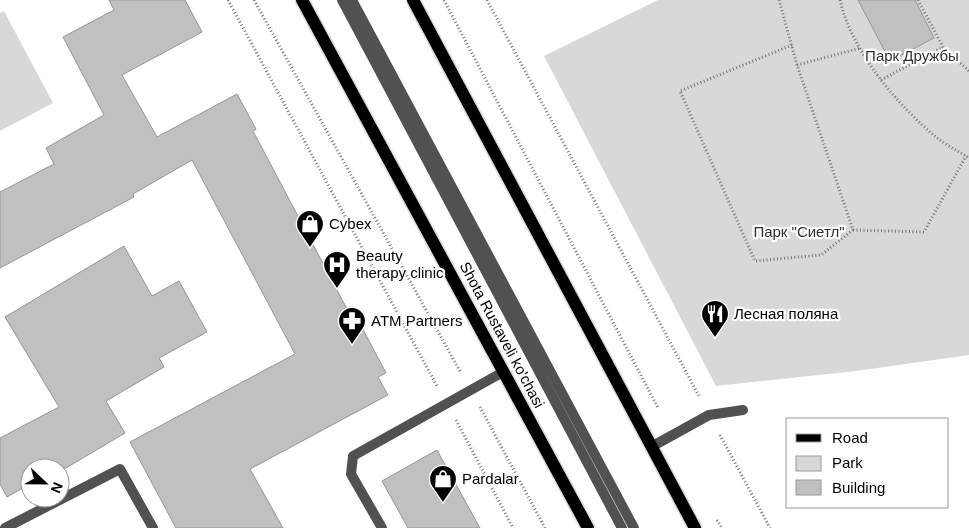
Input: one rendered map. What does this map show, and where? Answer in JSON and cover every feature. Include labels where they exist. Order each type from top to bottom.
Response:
[{"type":"main road","name":"Shota Rustaveli ko'chasi","points":[[302,0],[588,528]]},
{"type":"main road","points":[[413,0],[695,528]]},
{"type":"street","points":[[342,0],[622,528]]},
{"type":"street","points":[[352,0],[634,528]]},
{"type":"street","points":[[382,528],[351,474],[350,464],[353,456],[503,372]]},
{"type":"street","points":[[651,447],[709,415],[743,410]]},
{"type":"street","points":[[5,528],[120,469],[153,528]]},
{"type":"path","points":[[228,0],[513,528]]},
{"type":"path","points":[[254,0],[471,390],[545,528]]},
{"type":"path","points":[[444,0],[672,435]]},
{"type":"path","points":[[487,0],[770,528]]},
{"type":"path","points":[[779,0],[797,65],[853,230]]},
{"type":"path","points":[[792,45],[680,91],[755,261],[821,255],[853,230],[924,232],[968,157],[937,138],[881,80],[843,14],[840,0]]},
{"type":"path","points":[[918,0],[943,47],[969,71]]},
{"type":"path","points":[[881,80],[943,47]]},
{"type":"path","points":[[797,65],[861,48]]},
{"type":"path","points":[[713,511],[722,528]]},
{"type":"green space","name":"Парк \"Сиетл\"","points":[[658,0],[969,0],[969,355],[856,371],[716,386],[544,56]]},
{"type":"green space","points":[[4,11],[53,103],[0,131],[0,13]]},
{"type":"building","points":[[109,0],[185,0],[202,32],[122,75],[157,137],[237,94],[256,129],[253,131],[355,324],[359,322],[386,373],[378,377],[388,395],[250,469],[283,528],[176,528],[130,442],[295,354],[192,160],[133,194],[134,197],[0,268],[0,192],[54,164],[46,148],[104,115],[63,37],[114,10]]},
{"type":"building","points":[[858,0],[915,0],[934,38],[890,61]]},
{"type":"building","points":[[124,246],[152,296],[179,281],[207,332],[159,358],[164,367],[106,401],[125,433],[70,466],[70,458],[20,458],[20,490],[7,497],[0,484],[0,438],[59,407],[5,317]]},
{"type":"building","points":[[437,450],[480,528],[408,528],[382,481]]},
{"type":"place","name":"Cybex","points":[[310,248]]},
{"type":"place","name":"Beauty therapy clinic","points":[[337,289]]},
{"type":"place","name":"Лесная поляна","points":[[715,338]]},
{"type":"place","name":"ATM Partners","points":[[352,345]]},
{"type":"place","name":"Pardalar","points":[[443,503]]},
{"type":"park label","name":"Парк Дружбы","points":[[912,56]]}]
